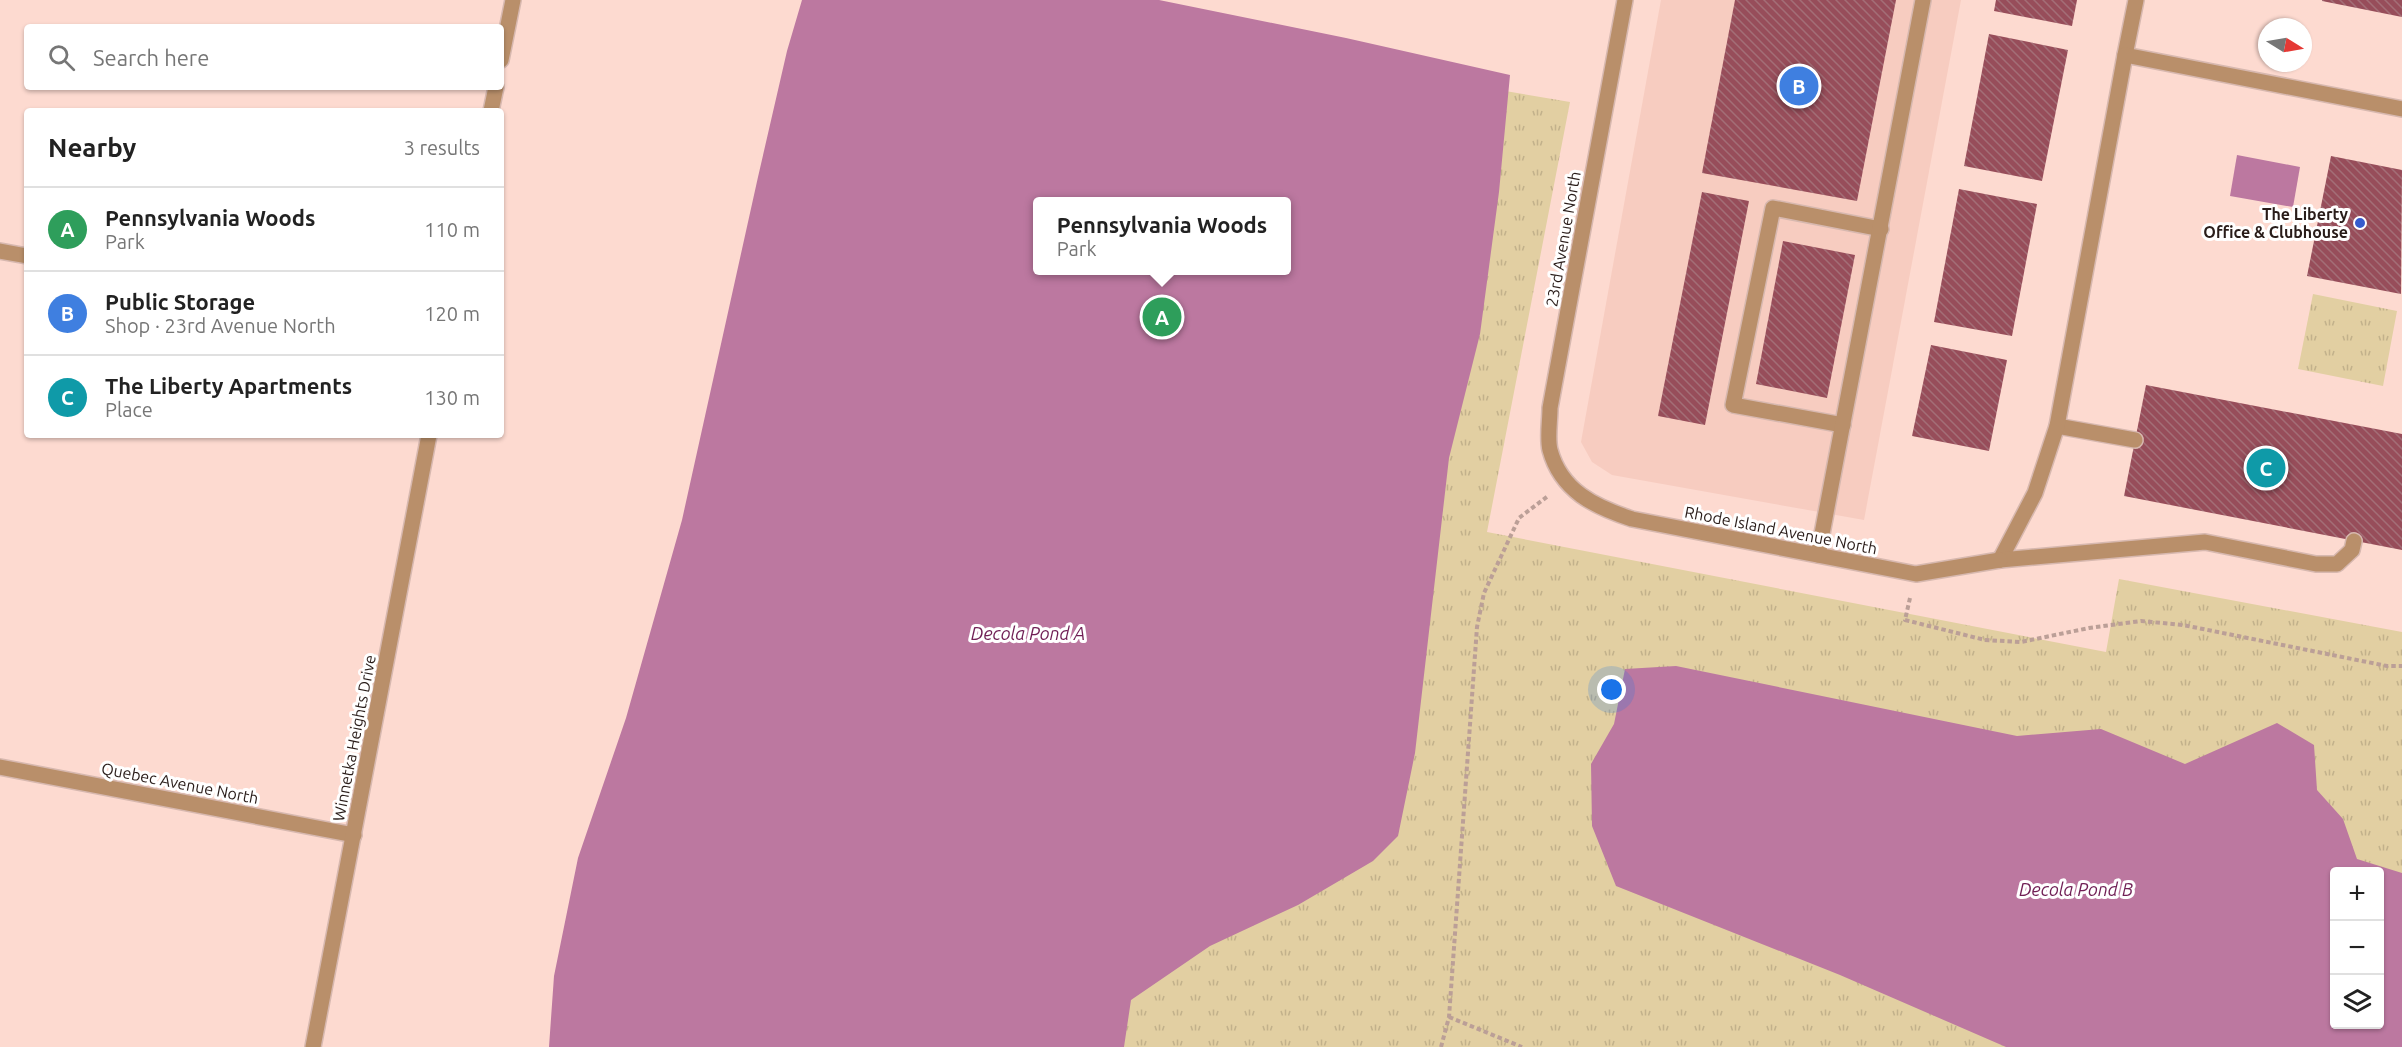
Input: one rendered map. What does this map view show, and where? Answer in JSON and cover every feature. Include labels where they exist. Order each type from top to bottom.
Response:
[{"type":"street","points":[[504,45],[513,0]]},
{"type":"street","name":"23rd Avenue North","points":[[1565,483],[1550,449],[1550,408],[1625,0]]},
{"type":"street","points":[[1818,555],[1923,0]]},
{"type":"street","points":[[2000,560],[2035,493],[2057,426],[2136,0]]},
{"type":"street","points":[[2125,55],[2402,110]]},
{"type":"street","points":[[492,108],[495,90]]},
{"type":"street","points":[[1843,425],[1733,405],[1773,208],[1881,229]]},
{"type":"street","points":[[0,251],[24,255]]},
{"type":"street","points":[[2057,426],[2135,440]]},
{"type":"street","name":"Winnetka Heights Drive","points":[[313,1047],[428,438]]},
{"type":"street","name":"Rhode Island Avenue North","points":[[1565,483],[1599,508],[1632,519],[1916,574],[2000,560],[2205,542],[2316,564],[2337,564],[2352,550],[2354,541]]},
{"type":"street","name":"Quebec Avenue North","points":[[0,766],[354,835]]},
{"type":"path","points":[[1441,1047],[1449,1017],[1478,627],[1484,593],[1519,518],[1565,483]]},
{"type":"path","points":[[1916,574],[1905,620],[1985,640],[2021,642],[2089,628],[2142,621],[2183,626],[2387,666],[2402,666]]},
{"type":"path","points":[[1449,1017],[1522,1047]]},
{"type":"shaded area","points":[[1661,0],[1961,0],[1864,520],[1612,475],[1592,462],[1581,442]]},
{"type":"green space","points":[[970,0],[1570,102],[1487,532],[2106,652],[2119,579],[2402,632],[2402,1047],[645,1047]]},
{"type":"green space","points":[[2313,294],[2397,311],[2383,386],[2298,369]]},
{"type":"water","name":"Decola Pond A","points":[[802,0],[1159,0],[1346,38],[1510,75],[1499,192],[1480,334],[1449,458],[1415,753],[1398,836],[1373,861],[1298,905],[1210,946],[1131,1000],[1124,1047],[549,1047],[554,976],[578,858],[626,718],[682,520],[787,51]]},
{"type":"water","points":[[2237,155],[2300,167],[2293,207],[2230,196]]},
{"type":"water","name":"Decola Pond B","points":[[1676,666],[2017,736],[2101,729],[2185,764],[2277,723],[2314,745],[2317,790],[2343,819],[2357,859],[2383,867],[2330,867],[2330,1029],[2384,1029],[2384,867],[2402,873],[2402,1047],[2006,1047],[1840,975],[1616,886],[1592,826],[1591,764],[1614,724],[1625,669]]},
{"type":"building","points":[[1735,0],[1896,0],[1857,201],[1702,173]]},
{"type":"building","points":[[1996,0],[2077,0],[2072,26],[1994,11]]},
{"type":"building","points":[[2402,0],[2402,17],[2322,1]]},
{"type":"building","points":[[1989,34],[2068,50],[2042,181],[1964,166]]},
{"type":"building","name":"The Liberty Office & Clubhouse","points":[[2331,156],[2402,170],[2401,294],[2307,276]]},
{"type":"building","points":[[1959,189],[2037,204],[2012,336],[1934,322]]},
{"type":"building","points":[[1702,192],[1749,201],[1705,425],[1658,416]]},
{"type":"building","points":[[1783,241],[1855,255],[1827,398],[1756,384]]},
{"type":"building","points":[[1931,345],[2007,360],[1989,451],[1912,436]]},
{"type":"building","points":[[2146,385],[2402,434],[2402,550],[2124,496]]},
{"type":"place","name":"Public Storage","points":[[1799,86]]},
{"type":"place","name":"The Liberty Office & Clubhouse","points":[[2360,223]]},
{"type":"place","name":"Pennsylvania Woods","points":[[1162,317]]},
{"type":"place","name":"The Liberty Apartments","points":[[2266,468]]}]
